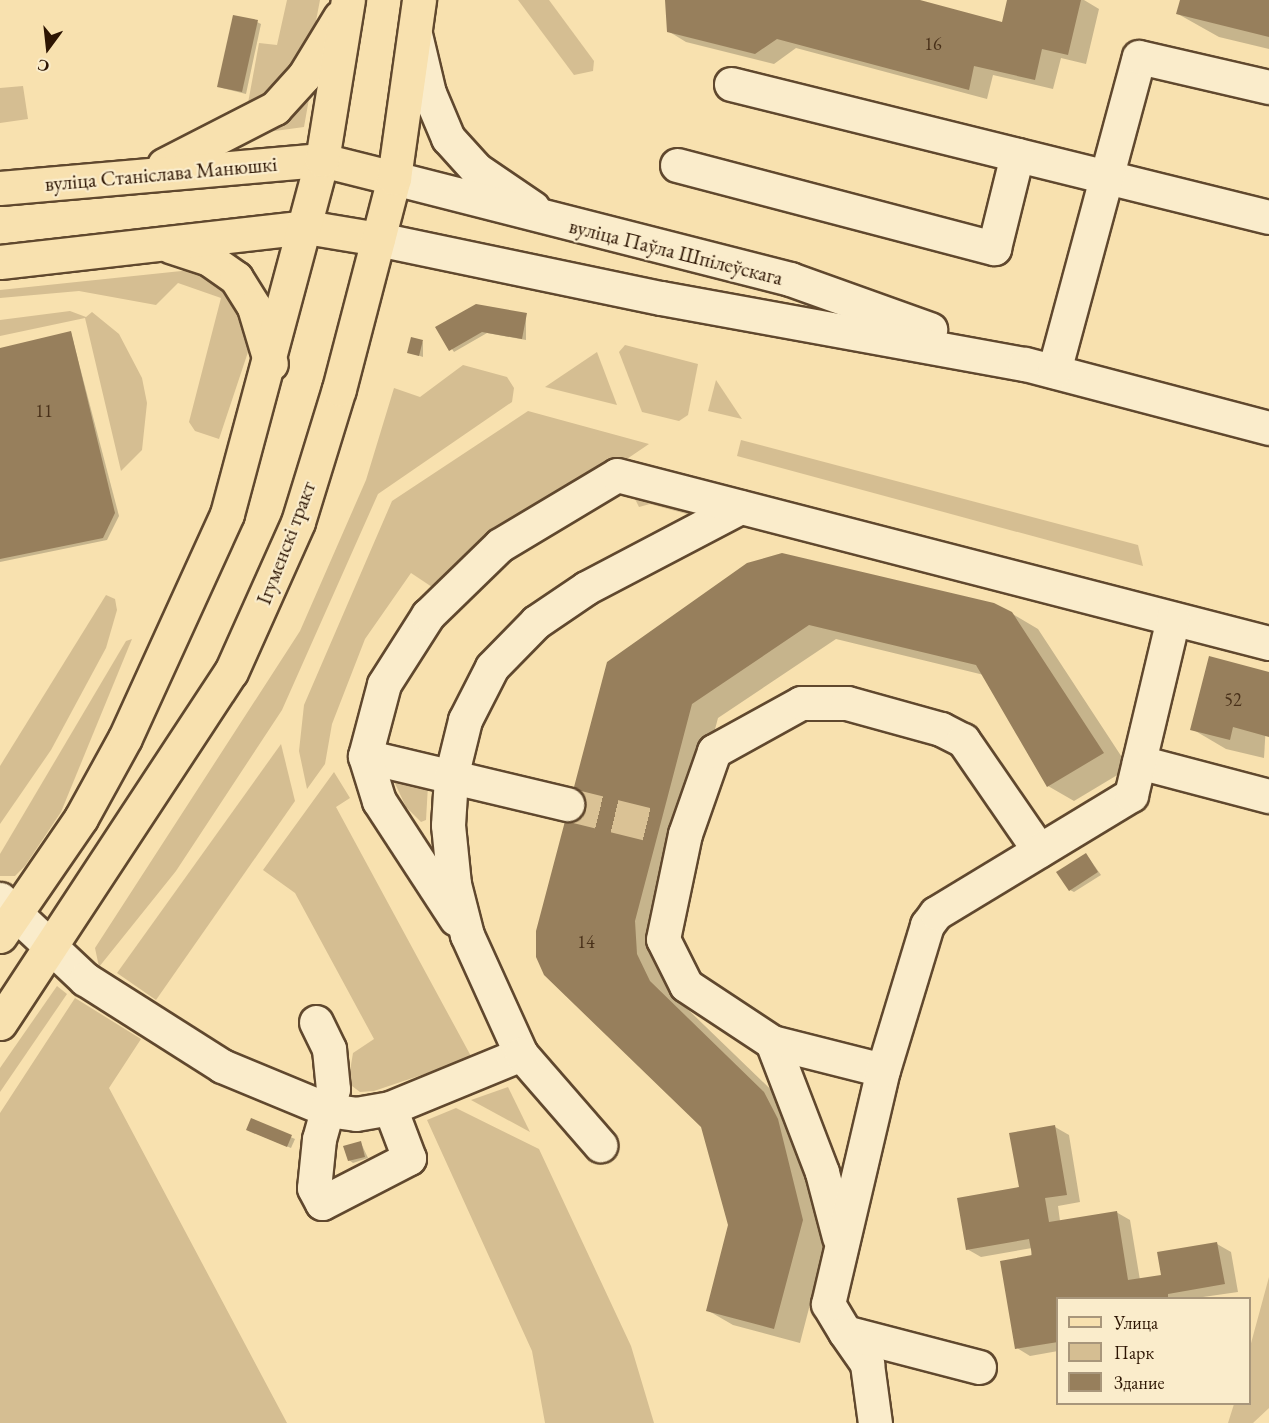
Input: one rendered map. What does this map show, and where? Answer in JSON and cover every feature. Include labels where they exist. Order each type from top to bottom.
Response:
[{"type":"main road","name":"Ігуменскі тракт","points":[[0,1023],[52,950],[204,716],[253,629],[298,522],[394,178],[419,0]]},
{"type":"main road","points":[[6,917],[81,818],[185,613],[227,514],[271,364],[322,160],[348,2]]},
{"type":"main road","points":[[147,174],[275,108],[304,76],[348,2]]},
{"type":"main road","name":"вуліца Станіслава Манюшкі","points":[[0,188],[322,160]]},
{"type":"main road","name":"вуліца Паўла Шпілеўскага","points":[[322,160],[394,178]]},
{"type":"main road","points":[[0,262],[306,227]]},
{"type":"main road","name":"вуліца Паўла Шпілеўскага","points":[[306,227],[378,239]]},
{"type":"main road","points":[[162,244],[209,259],[236,278],[254,307],[271,364]]},
{"type":"street","points":[[415,34],[429,93],[448,138],[476,169],[551,221]]},
{"type":"street","points":[[1039,368],[1103,176],[1139,57],[1269,87]]},
{"type":"street","points":[[731,84],[1269,217]]},
{"type":"street","points":[[677,165],[994,248],[1017,155]]},
{"type":"street","name":"вуліца Паўла Шпілеўскага","points":[[394,178],[551,221],[790,279],[1039,368]]},
{"type":"street","name":"вуліца Паўла Шпілеўскага","points":[[378,239],[660,298],[1039,368],[1269,428]]},
{"type":"street","points":[[600,1145],[521,1054],[467,935],[379,801],[365,756],[384,684],[405,644],[500,545],[617,476],[1269,643]]},
{"type":"street","points":[[467,935],[448,825],[451,777],[465,720],[492,667],[536,622],[586,588],[740,507]]},
{"type":"street","points":[[875,1423],[867,1364],[828,1304],[840,1242],[883,1070],[927,925],[951,902],[1131,795],[1173,619]]},
{"type":"street","points":[[883,1070],[772,1042],[686,985],[672,966],[663,939],[672,831],[714,751],[801,703],[847,703],[963,740],[1039,850]]},
{"type":"street","points":[[365,756],[567,804]]},
{"type":"street","points":[[1139,762],[1269,796]]},
{"type":"street","points":[[6,917],[52,950],[85,979],[222,1066],[328,1110],[395,1120],[521,1054]]},
{"type":"street","points":[[316,1023],[329,1049],[333,1089],[314,1188],[322,1203],[409,1158],[395,1120]]},
{"type":"street","points":[[772,1042],[822,1172],[840,1242]]},
{"type":"street","points":[[845,1332],[979,1367]]},
{"type":"green space","points":[[287,0],[320,0],[311,47],[302,64],[246,114],[259,43],[277,45]]},
{"type":"green space","points":[[518,0],[549,0],[594,61],[593,71],[574,75]]},
{"type":"green space","points":[[23,86],[28,119],[0,123],[0,88]]},
{"type":"green space","points":[[310,93],[304,127],[260,133],[297,112]]},
{"type":"green space","points":[[191,270],[233,295],[248,326],[248,352],[219,439],[195,431],[189,422],[221,298],[178,283],[156,305],[79,291],[0,298],[0,290]]},
{"type":"green space","points":[[70,311],[86,317],[92,312],[119,334],[142,378],[147,403],[142,450],[121,471],[85,318],[0,336],[0,320]]},
{"type":"green space","points":[[625,345],[698,364],[688,415],[679,421],[642,412],[619,352]]},
{"type":"green space","points":[[597,352],[617,405],[545,387]]},
{"type":"green space","points":[[463,365],[507,377],[514,388],[512,402],[378,494],[282,710],[176,871],[99,967],[95,948],[300,631],[366,480],[394,388],[420,397]]},
{"type":"green space","points":[[716,380],[742,419],[708,411]]},
{"type":"green space","points":[[528,411],[649,444],[435,589],[411,573],[365,639],[332,724],[325,764],[307,789],[299,751],[304,705],[392,501]]},
{"type":"green space","points":[[741,440],[1138,545],[1143,566],[737,456]]},
{"type":"green space","points":[[631,491],[692,504],[694,516],[650,504],[639,507]]},
{"type":"green space","points":[[106,595],[115,599],[117,610],[106,648],[51,750],[0,824],[0,766]]},
{"type":"green space","points":[[132,639],[61,812],[25,866],[15,876],[0,876],[0,854],[126,641]]},
{"type":"green space","points":[[281,744],[295,801],[156,1000],[117,973]]},
{"type":"green space","points":[[334,772],[350,798],[336,807],[472,1058],[374,1091],[360,1092],[348,1083],[353,1053],[374,1039],[295,893],[263,870]]},
{"type":"green space","points":[[392,777],[428,785],[426,820],[421,822],[406,807]]},
{"type":"green space","points":[[57,986],[67,994],[0,1092],[0,1068]]},
{"type":"green space","points":[[75,998],[141,1039],[109,1088],[287,1423],[0,1423],[0,1113]]},
{"type":"green space","points":[[508,1087],[530,1132],[471,1100]]},
{"type":"green space","points":[[456,1108],[539,1149],[631,1346],[654,1423],[545,1423],[532,1351],[427,1120]]},
{"type":"green space","points":[[1269,1277],[1269,1408],[1253,1423],[1228,1423],[1234,1405],[1251,1405],[1251,1343]]},
{"type":"building","points":[[665,0],[920,0],[1002,22],[1007,0],[1081,0],[1068,55],[1042,49],[1035,80],[974,66],[969,90],[777,39],[755,54],[667,32]]},
{"type":"building","points":[[1180,0],[1269,0],[1269,37],[1176,14]]},
{"type":"building","points":[[233,15],[258,20],[242,92],[217,87]]},
{"type":"building","points":[[476,304],[527,313],[522,339],[482,332],[449,351],[435,327]]},
{"type":"building","points":[[71,331],[115,513],[103,538],[0,559],[0,348]]},
{"type":"building","points":[[411,337],[423,340],[419,356],[407,353]]},
{"type":"building","points":[[782,553],[994,603],[1012,612],[1104,753],[1047,787],[976,665],[809,625],[692,704],[635,921],[637,954],[650,981],[764,1092],[778,1119],[803,1220],[774,1329],[706,1311],[728,1225],[701,1127],[544,975],[536,957],[536,931],[607,662],[747,563]]},
{"type":"building","points":[[1209,656],[1269,672],[1269,737],[1233,727],[1230,740],[1190,730]]},
{"type":"building","points":[[1086,853],[1098,872],[1069,891],[1056,872]]},
{"type":"building","points":[[251,1118],[292,1135],[287,1147],[246,1130]]},
{"type":"building","points":[[1055,1125],[1067,1195],[1045,1198],[1049,1222],[1117,1211],[1128,1280],[1161,1275],[1157,1252],[1217,1242],[1225,1284],[1168,1294],[1168,1297],[1056,1297],[1056,1342],[1015,1349],[1000,1261],[1032,1255],[1029,1239],[966,1250],[957,1198],[1019,1187],[1009,1133]]},
{"type":"building","points":[[361,1141],[365,1157],[348,1161],[343,1146]]},
{"type":"tunnel","points":[[567,804],[660,827]]}]
